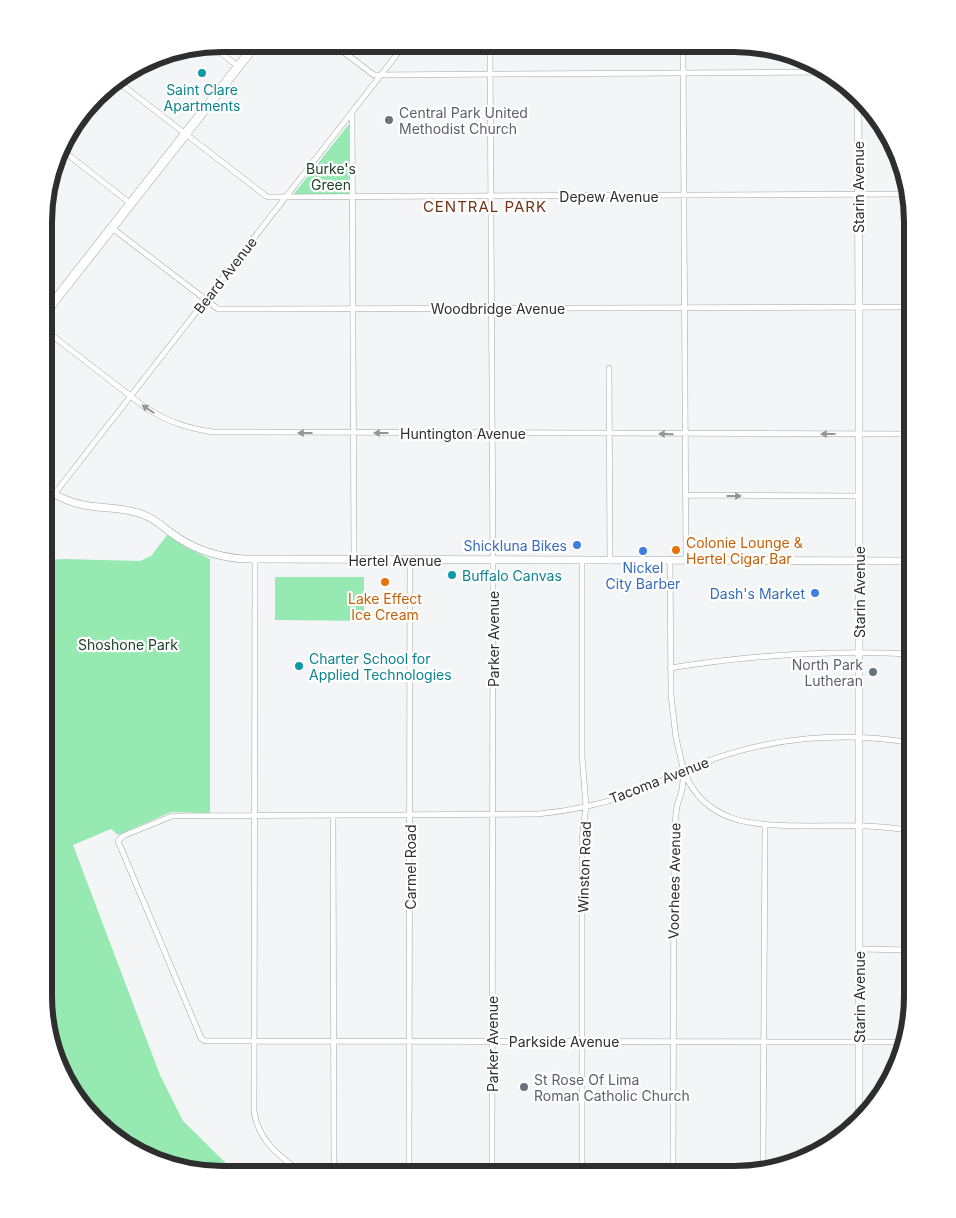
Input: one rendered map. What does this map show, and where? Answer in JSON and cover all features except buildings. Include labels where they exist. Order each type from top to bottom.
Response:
[{"type":"main road","points":[[52,304],[249,53]]},
{"type":"street","name":"Parker Avenue","points":[[490,52],[493,560],[492,1165]]},
{"type":"street","points":[[683,52],[686,561]]},
{"type":"street","points":[[221,53],[239,67]]},
{"type":"street","points":[[345,53],[374,75],[813,72]]},
{"type":"street","name":"Beard Avenue","points":[[52,497],[399,53]]},
{"type":"street","name":"Depew Avenue","points":[[123,85],[266,196],[285,198],[352,198],[901,194]]},
{"type":"street","name":"Starin Avenue","points":[[858,107],[859,1110]]},
{"type":"street","points":[[352,113],[354,560]]},
{"type":"street","points":[[67,154],[131,204]]},
{"type":"street","name":"Woodbridge Avenue","points":[[112,228],[218,309],[904,306]]},
{"type":"street","name":"Huntington Avenue","points":[[52,335],[159,416],[174,424],[194,429],[226,433],[904,434]]},
{"type":"street","points":[[609,368],[610,560]]},
{"type":"street","name":"Hertel Avenue","points":[[54,494],[83,505],[123,509],[144,515],[156,520],[170,532],[202,551],[230,558],[255,560],[904,560]]},
{"type":"street","points":[[686,496],[859,496]]},
{"type":"street","points":[[255,560],[255,1117],[258,1128],[267,1143],[291,1165]]},
{"type":"street","name":"Carmel Road","points":[[409,1165],[410,560]]},
{"type":"street","name":"Winston Road","points":[[582,560],[582,756],[586,806],[582,840],[582,1165]]},
{"type":"street","name":"Voorhees Avenue","points":[[670,561],[670,668],[673,720],[684,772],[682,790],[675,812],[674,831],[673,1165]]},
{"type":"street","points":[[670,668],[766,656],[859,653],[903,654]]},
{"type":"street","name":"Tacoma Avenue","points":[[200,1036],[118,841],[121,836],[172,816],[492,816],[567,811],[627,795],[715,759],[766,745],[808,738],[859,737],[903,741]]},
{"type":"street","points":[[684,772],[690,788],[700,798],[714,810],[740,822],[765,826],[859,826],[903,829]]},
{"type":"street","points":[[333,816],[334,1165]]},
{"type":"street","points":[[763,1163],[765,826]]},
{"type":"street","points":[[860,949],[903,950]]},
{"type":"street","name":"Parkside Avenue","points":[[200,1036],[206,1041],[896,1042]]},
{"type":"green space","name":"Burke's Green","points":[[349,124],[349,194],[293,195]]},
{"type":"green space","name":"Shoshone Park","points":[[168,534],[187,548],[210,559],[210,813],[171,812],[118,835],[111,829],[73,845],[160,1075],[183,1121],[228,1165],[189,1162],[158,1153],[138,1143],[102,1116],[75,1080],[65,1060],[54,1018],[52,995],[52,560],[140,561],[151,556]]},
{"type":"green space","points":[[275,577],[364,577],[364,621],[275,620]]},
{"type":"place","name":"Saint Clare Apartments","points":[[202,73]]},
{"type":"place","name":"Central Park United Methodist Church","points":[[389,120]]},
{"type":"place","name":"Shickluna Bikes","points":[[577,545]]},
{"type":"place","name":"Colonie Lounge & Hertel Cigar Bar","points":[[676,550]]},
{"type":"place","name":"Nickel City Barber","points":[[643,551]]},
{"type":"place","name":"Buffalo Canvas","points":[[452,575]]},
{"type":"place","name":"Lake Effect Ice Cream","points":[[385,582]]},
{"type":"place","name":"Dash's Market","points":[[815,593]]},
{"type":"place","name":"Charter School for Applied Technologies","points":[[299,666]]},
{"type":"place","name":"North Park Lutheran","points":[[873,672]]},
{"type":"place","name":"St Rose Of Lima Roman Catholic Church","points":[[524,1087]]},
{"type":"district","name":"CENTRAL PARK","points":[[485,206]]}]
